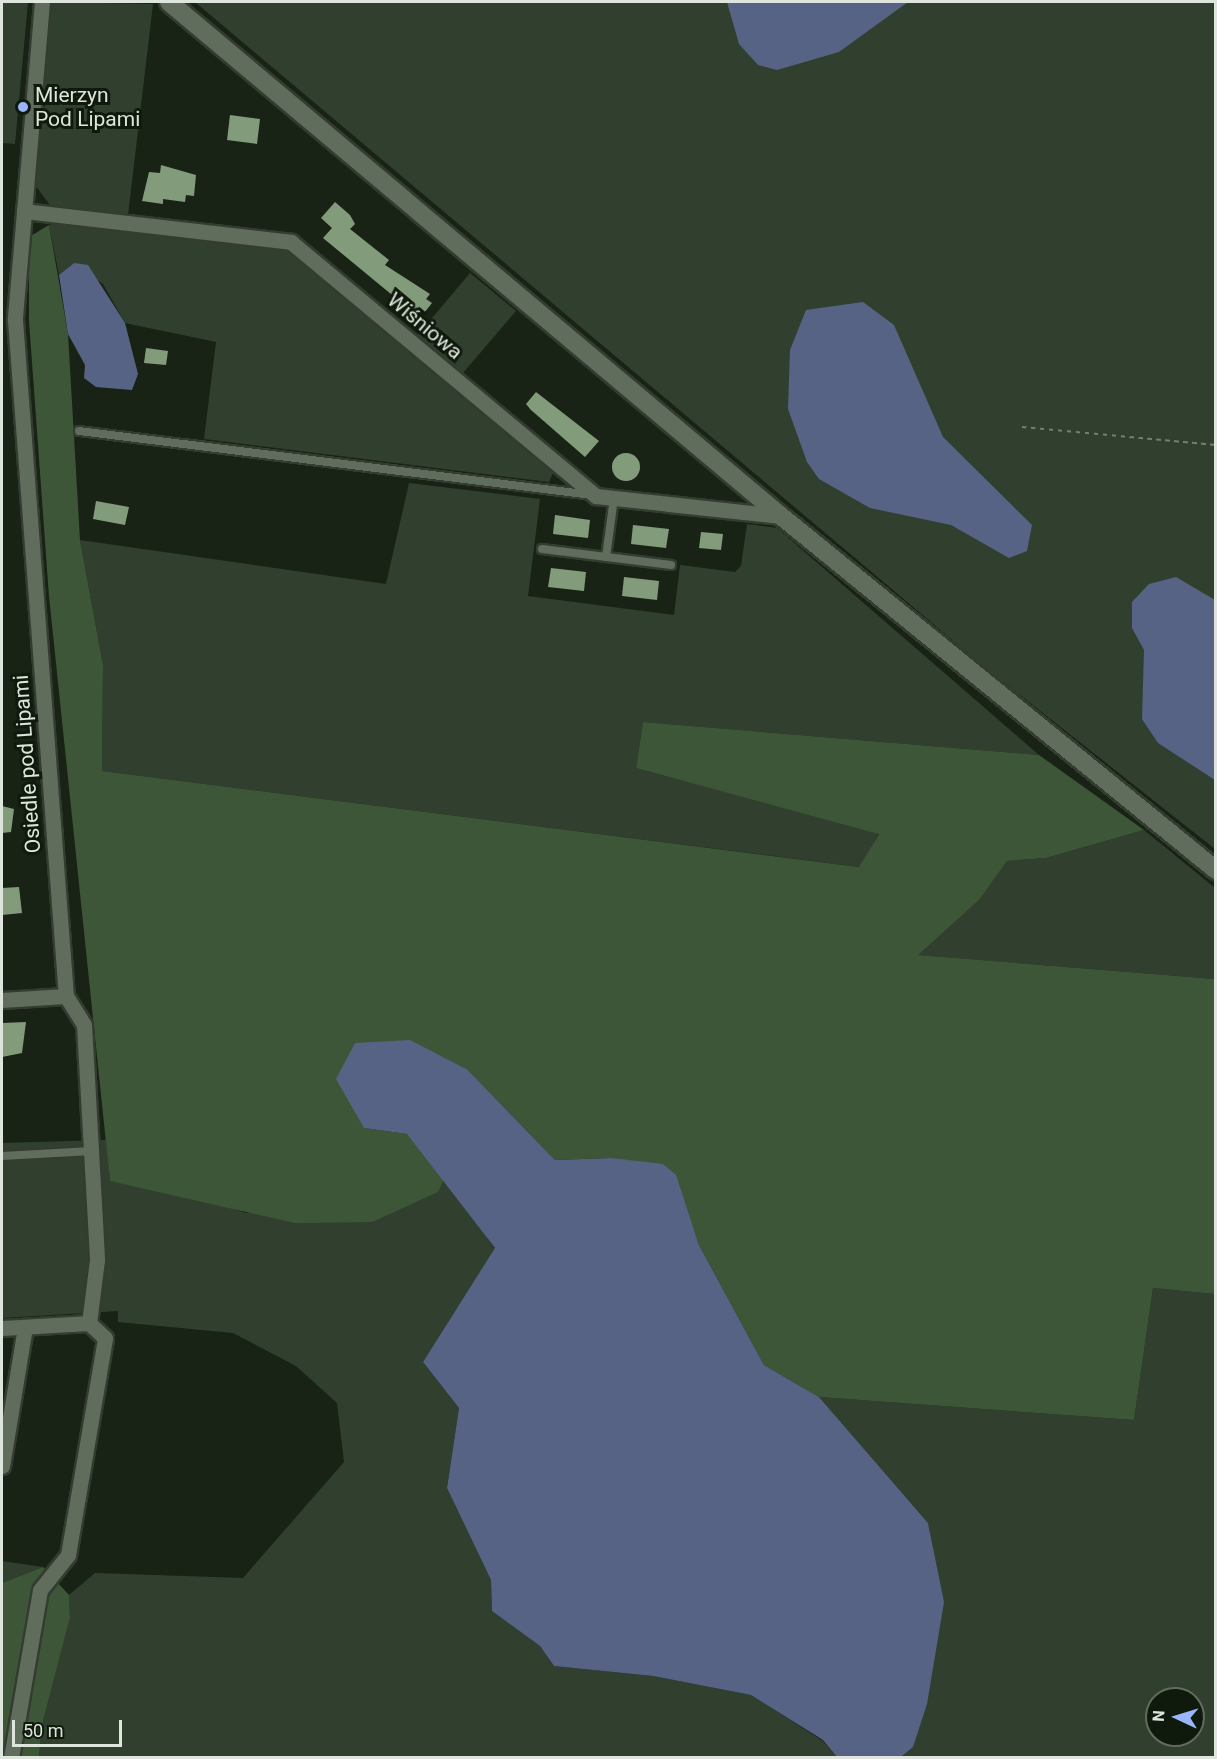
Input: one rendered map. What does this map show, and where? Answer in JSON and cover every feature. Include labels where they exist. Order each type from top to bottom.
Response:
[{"type":"street","name":"Osiedle pod Lipami","points":[[42,2],[24,211],[8,321],[66,996]]},
{"type":"street","points":[[169,2],[781,516],[1215,870]]},
{"type":"street","name":"Wiśniowa","points":[[24,211],[291,242],[596,496]]},
{"type":"street","points":[[596,496],[781,516]]},
{"type":"street","points":[[2,1000],[66,996],[84,1025],[97,1260],[89,1323]]},
{"type":"street","points":[[2,1328],[89,1323],[105,1338],[68,1555],[40,1590],[11,1758]]},
{"type":"street","points":[[2,1466],[25,1327]]},
{"type":"lane","points":[[79,431],[596,496]]},
{"type":"lane","points":[[606,557],[614,498]]},
{"type":"lane","points":[[542,549],[671,565]]},
{"type":"lane","points":[[2,1156],[92,1151]]},
{"type":"path","points":[[1022,427],[1215,445]]},
{"type":"green space","points":[[2,2],[28,2],[15,144],[2,143]]},
{"type":"green space","points":[[49,2],[153,4],[128,215],[50,205],[35,185]]},
{"type":"green space","points":[[195,2],[1215,2],[1215,849],[982,665]]},
{"type":"green space","points":[[70,217],[289,247],[554,471],[549,482],[204,439],[216,342],[125,323],[103,284],[74,263],[59,275],[49,225]]},
{"type":"green space","points":[[49,225],[68,334],[80,540],[103,665],[102,771],[859,867],[879,834],[636,768],[643,722],[1039,755],[1144,830],[1046,858],[1007,861],[980,899],[918,955],[1215,979],[1215,1294],[1153,1288],[1134,1420],[819,1397],[764,1365],[699,1245],[675,1175],[611,1158],[555,1160],[468,1070],[364,1128],[407,1134],[445,1177],[438,1192],[372,1222],[295,1223],[110,1181],[49,596],[29,321],[29,237]]},
{"type":"green space","points":[[470,273],[516,311],[463,373],[417,336]]},
{"type":"green space","points":[[409,483],[540,499],[528,596],[674,615],[680,565],[735,572],[741,566],[747,524],[777,528],[1039,755],[643,722],[636,768],[879,833],[860,867],[102,771],[103,665],[80,540],[386,584]]},
{"type":"green space","points":[[1144,830],[1215,888],[1215,979],[917,955],[980,899],[1007,861],[1046,858]]},
{"type":"green space","points":[[106,1140],[110,1181],[197,1197],[246,1213],[437,1192],[445,1177],[495,1249],[423,1362],[459,1408],[447,1488],[491,1580],[492,1611],[540,1646],[554,1666],[653,1676],[751,1695],[823,1741],[837,1757],[39,1757],[42,1725],[70,1618],[69,1595],[95,1573],[243,1578],[344,1462],[337,1403],[296,1366],[233,1333],[118,1322],[118,1311],[2,1318],[2,1143]]},
{"type":"green space","points":[[1153,1288],[1215,1294],[1215,1757],[901,1757],[913,1747],[933,1548],[928,1523],[819,1397],[1134,1420]]},
{"type":"green space","points":[[2,1561],[43,1567],[2,1583]]},
{"type":"green space","points":[[43,1567],[69,1595],[70,1618],[42,1725],[39,1757],[2,1758],[2,1583]]},
{"type":"water","points":[[727,2],[908,2],[839,52],[777,70],[758,65],[739,44]]},
{"type":"water","points":[[74,263],[88,265],[125,323],[138,374],[132,390],[96,387],[84,378],[85,365],[68,334],[59,275]]},
{"type":"water","points":[[863,302],[894,325],[943,437],[1032,525],[1027,551],[1009,558],[951,525],[870,508],[819,479],[807,462],[788,409],[790,350],[806,310]]},
{"type":"water","points":[[1176,577],[1215,600],[1215,780],[1158,743],[1142,719],[1144,650],[1132,628],[1132,602],[1149,584]]},
{"type":"water","points":[[410,1040],[468,1070],[555,1160],[611,1158],[663,1164],[676,1175],[699,1245],[764,1365],[819,1397],[928,1523],[944,1602],[927,1704],[913,1747],[901,1757],[837,1757],[823,1740],[751,1695],[653,1676],[554,1666],[540,1646],[492,1611],[491,1580],[447,1488],[459,1408],[423,1362],[495,1248],[407,1134],[364,1128],[336,1079],[355,1043]]},
{"type":"building","points":[[230,115],[260,119],[257,144],[227,140]]},
{"type":"building","points":[[161,165],[196,175],[194,196],[186,195],[185,202],[163,199],[163,204],[142,201],[149,172],[160,173]]},
{"type":"building","points":[[335,202],[350,215],[355,224],[350,229],[389,260],[385,265],[430,294],[426,299],[432,303],[420,318],[323,238],[332,228],[321,218]]},
{"type":"building","points":[[146,348],[168,351],[166,365],[144,363]]},
{"type":"building","points":[[536,392],[599,441],[585,457],[526,404]]},
{"type":"building","points":[[626,453],[636,457],[640,467],[636,477],[626,481],[616,477],[612,467],[616,457]]},
{"type":"building","points":[[96,501],[129,507],[125,525],[93,519]]},
{"type":"building","points":[[555,515],[590,520],[588,538],[553,534]]},
{"type":"building","points":[[633,525],[669,529],[666,548],[631,544]]},
{"type":"building","points":[[701,532],[723,534],[721,550],[699,548]]},
{"type":"building","points":[[551,568],[586,572],[584,591],[548,587]]},
{"type":"building","points":[[624,577],[659,581],[657,600],[622,596]]},
{"type":"building","points":[[2,806],[14,809],[11,832],[2,833]]},
{"type":"building","points":[[19,887],[22,913],[2,915],[2,888]]},
{"type":"building","points":[[26,1022],[22,1053],[2,1057],[2,1023]]},
{"type":"place","name":"Mierzyn Pod Lipami","points":[[23,107]]}]
